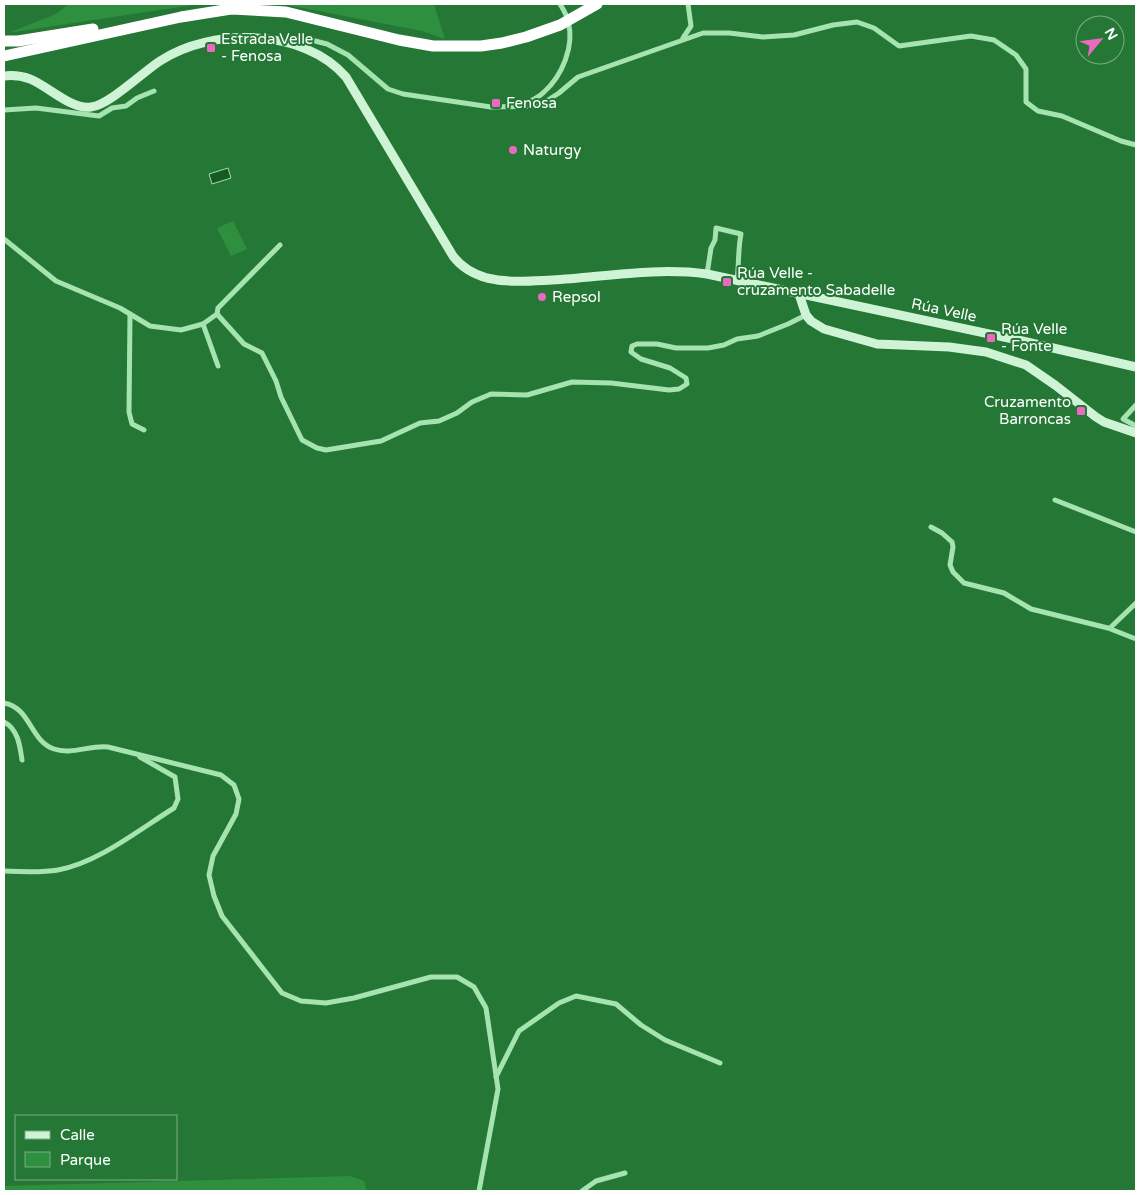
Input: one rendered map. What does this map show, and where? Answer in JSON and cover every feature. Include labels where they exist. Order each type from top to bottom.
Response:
[{"type":"highway","points":[[4,41],[18,41],[231,9],[286,12],[399,40],[433,46],[456,47],[502,43],[526,37],[560,25],[597,4]]},
{"type":"highway","points":[[4,56],[181,17]]},
{"type":"street","points":[[521,106],[543,93],[558,77],[567,55],[570,29],[560,4]]},
{"type":"street","points":[[683,39],[691,26],[688,4]]},
{"type":"street","points":[[296,46],[311,40],[327,44],[348,55],[388,89],[403,94],[491,107],[539,106],[559,93],[578,76],[703,33],[729,33],[763,37],[794,35],[833,25],[857,22],[874,28],[899,46],[971,36],[994,40],[1016,55],[1026,70],[1026,102],[1038,111],[1062,116],[1121,141],[1136,145]]},
{"type":"street","name":"Rúa Velle","points":[[87,112],[107,100],[169,55],[189,47],[244,36],[264,38],[296,46],[325,58],[346,77],[453,256],[466,270],[488,278],[508,281],[542,281],[676,271],[707,274],[1136,367]]},
{"type":"street","points":[[4,76],[17,76],[29,79],[71,103],[82,107],[87,112]]},
{"type":"street","points":[[4,110],[36,108],[87,112],[99,116],[112,108],[126,106],[137,98],[154,91]]},
{"type":"street","points":[[707,274],[716,228],[741,234],[738,250],[737,280]]},
{"type":"street","points":[[4,239],[56,281],[105,301],[150,326],[181,330],[202,324],[217,314],[218,308],[280,245]]},
{"type":"street","points":[[798,294],[806,315],[811,321],[824,329],[877,344],[949,347],[986,352],[1026,365],[1104,422],[1136,433]]},
{"type":"street","points":[[130,314],[128,412],[132,424],[144,430]]},
{"type":"street","points":[[217,314],[244,344],[262,353],[302,440],[316,448],[326,450],[382,441],[420,423],[439,421],[457,413],[472,402],[491,394],[527,395],[572,382],[611,383],[669,390],[679,389],[687,384],[686,378],[670,368],[636,356],[632,352],[632,346],[637,344],[657,344],[676,348],[708,348],[724,345],[737,339],[758,336],[806,315]]},
{"type":"street","points":[[202,324],[218,366]]},
{"type":"street","points":[[1136,405],[1123,419],[1136,426]]},
{"type":"street","points":[[1055,500],[1136,532]]},
{"type":"street","points":[[931,528],[942,533],[952,542],[950,564],[953,572],[964,583],[1004,593],[1031,609],[1110,628],[1136,638]]},
{"type":"street","points":[[1110,628],[1136,603]]},
{"type":"street","points":[[4,703],[16,707],[23,714],[35,733],[44,743],[52,748],[63,751],[108,746],[221,775],[234,785],[239,799],[236,814],[212,856],[209,876],[222,916],[282,993],[301,1001],[326,1003],[354,998],[431,977],[457,978],[474,987],[486,1008],[498,1089],[479,1191]]},
{"type":"street","points":[[4,722],[7,723],[18,738],[22,760]]},
{"type":"street","points":[[4,871],[59,870],[89,862],[174,808],[178,799],[175,776],[134,753]]},
{"type":"street","points":[[496,1077],[519,1031],[560,1003],[576,996],[616,1004],[641,1025],[666,1040],[720,1063]]},
{"type":"street","points":[[582,1191],[596,1181],[625,1173]]},
{"type":"green space","points":[[68,4],[199,4],[8,33],[56,14]]},
{"type":"green space","points":[[282,4],[434,4],[445,39],[422,31]]},
{"type":"green space","points":[[233,221],[247,249],[231,256],[217,228]]},
{"type":"green space","points":[[350,1176],[364,1181],[367,1191],[4,1191],[4,1186]]},
{"type":"shaded area","points":[[228,168],[231,178],[212,184],[209,174]]},
{"type":"place","name":"Estrada Velle - Fenosa","points":[[211,48]]},
{"type":"place","name":"Fenosa","points":[[496,103]]},
{"type":"place","name":"Naturgy","points":[[513,150]]},
{"type":"place","name":"Rúa Velle - cruzamento Sabadelle","points":[[727,282]]},
{"type":"place","name":"Repsol","points":[[542,297]]},
{"type":"place","name":"Rúa Velle - Fonte","points":[[991,338]]},
{"type":"place","name":"Cruzamento Barroncas","points":[[1081,411]]}]
